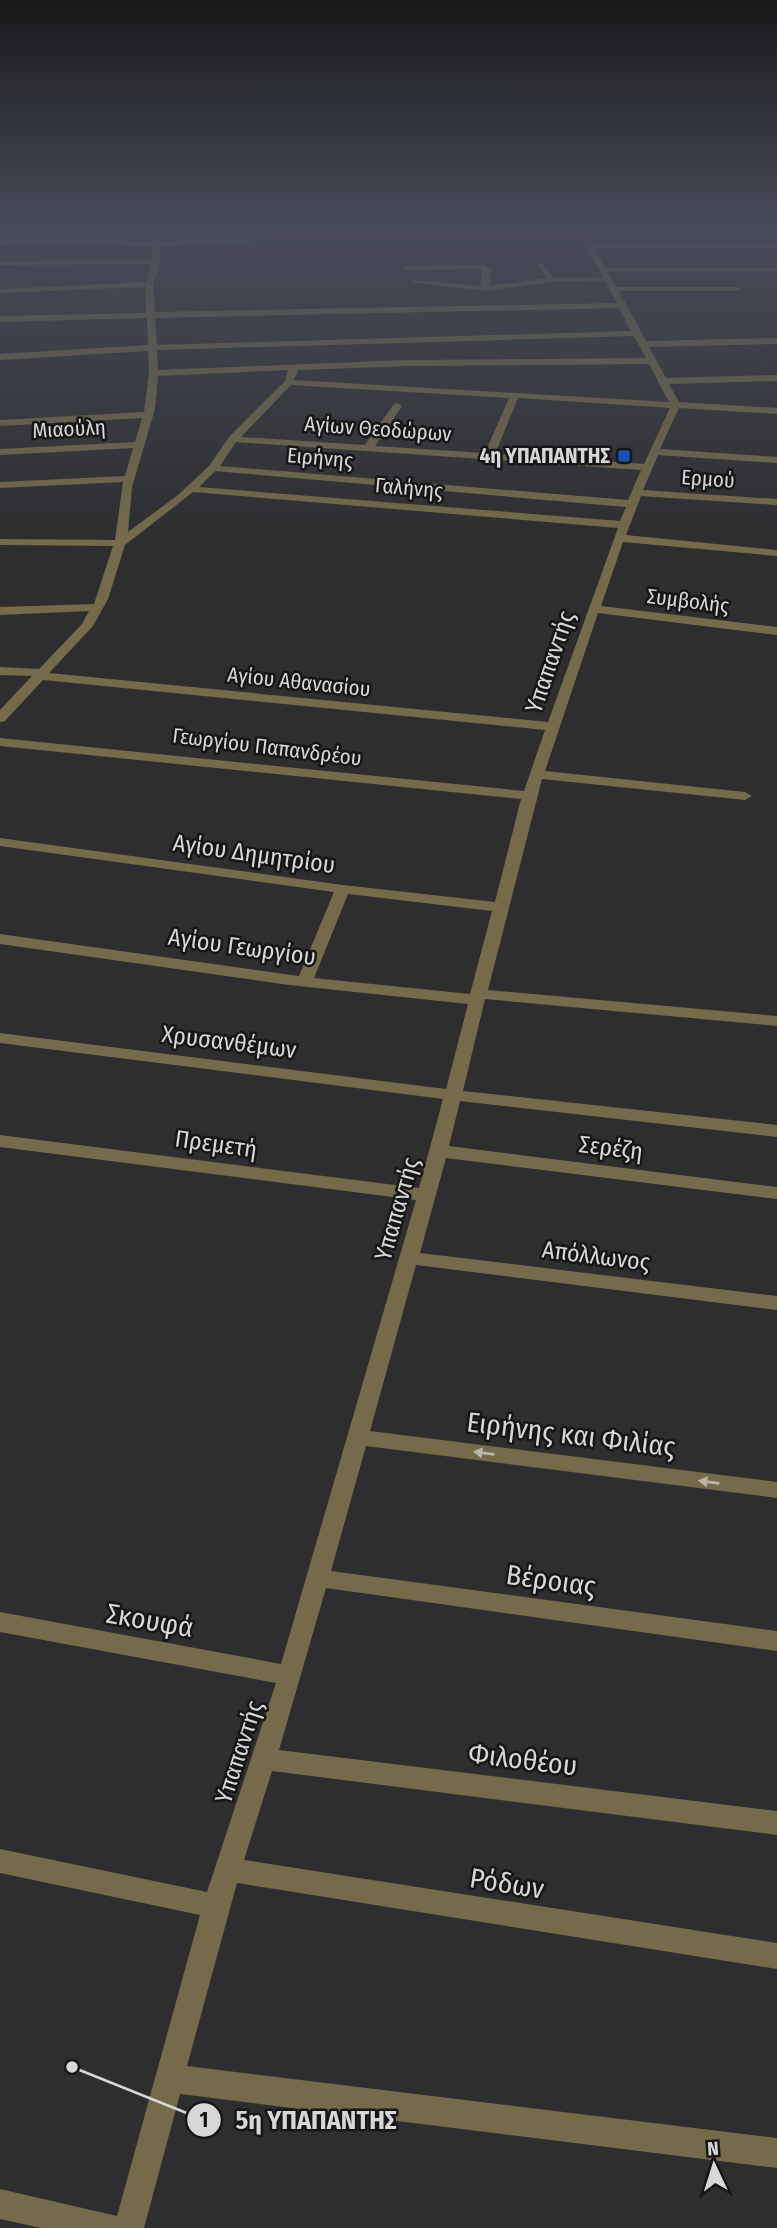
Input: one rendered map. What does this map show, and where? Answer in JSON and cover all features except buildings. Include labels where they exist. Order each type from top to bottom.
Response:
[{"type":"street","points":[[0,718],[87,626],[98,607],[114,566],[130,479],[148,415],[154,373],[151,331]]},
{"type":"street","points":[[636,331],[676,405]]},
{"type":"street","points":[[0,356],[150,348],[644,346],[777,341]]},
{"type":"street","points":[[154,373],[408,363],[644,346]]},
{"type":"street","points":[[0,542],[120,544],[191,489],[213,468],[233,439],[289,382],[293,368]]},
{"type":"street","points":[[663,381],[777,378]]},
{"type":"street","points":[[289,382],[777,411]]},
{"type":"street","points":[[489,456],[515,394]]},
{"type":"street","name":"Υπαπαντής","points":[[129,2228],[216,1906],[290,1676],[427,1195],[530,796],[622,531],[676,405]]},
{"type":"street","points":[[368,448],[397,406]]},
{"type":"street","points":[[0,422],[148,415]]},
{"type":"street","name":"Αγίων Θεοδώρων","points":[[233,439],[489,456],[777,460]]},
{"type":"street","name":"Μιαούλη","points":[[0,452],[139,445]]},
{"type":"street","name":"Ειρήνης","points":[[213,468],[635,498]]},
{"type":"street","points":[[0,485],[130,479]]},
{"type":"street","name":"Γαλήνης","points":[[191,489],[622,531]]},
{"type":"street","name":"Ερμού","points":[[635,498],[777,502]]},
{"type":"street","points":[[622,531],[777,553]]},
{"type":"street","points":[[0,611],[98,607]]},
{"type":"street","name":"Συμβολής","points":[[594,610],[777,631]]},
{"type":"street","name":"Αγίου Αθανασίου","points":[[0,671],[555,727]]},
{"type":"street","name":"Γεωργίου Παπανδρέου","points":[[0,742],[175,757],[377,782],[530,796]]},
{"type":"street","points":[[538,774],[745,796]]},
{"type":"street","name":"Αγίου Δημητρίου","points":[[0,842],[343,889],[501,906]]},
{"type":"street","points":[[305,981],[343,889]]},
{"type":"street","name":"Αγίου Γεωργίου","points":[[0,939],[305,981],[777,1021]]},
{"type":"street","name":"Χρυσανθέμων","points":[[0,1038],[453,1095],[777,1131]]},
{"type":"street","name":"Πρεμετή","points":[[0,1141],[427,1195]]},
{"type":"street","name":"Σερέζη","points":[[439,1151],[777,1193]]},
{"type":"street","name":"Απόλλωνος","points":[[409,1258],[777,1303]]},
{"type":"street","name":"Ειρήνης και Φιλίας","points":[[358,1437],[777,1490]]},
{"type":"street","name":"Βέροιας","points":[[318,1578],[777,1640]]},
{"type":"street","name":"Σκουφά","points":[[0,1622],[290,1676]]},
{"type":"street","name":"Φιλοθέου","points":[[262,1759],[777,1823]]},
{"type":"street","points":[[0,1861],[216,1906]]},
{"type":"street","name":"Ρόδων","points":[[227,1869],[777,1956]]},
{"type":"street","points":[[168,2078],[777,2152]]},
{"type":"street","points":[[0,2204],[109,2228]]},
{"type":"place","name":"4η ΥΠΑΠΑΝΤΗΣ","points":[[624,456]]},
{"type":"place","name":"5η ΥΠΑΠΑΝΤΗΣ","points":[[72,2067]]}]
